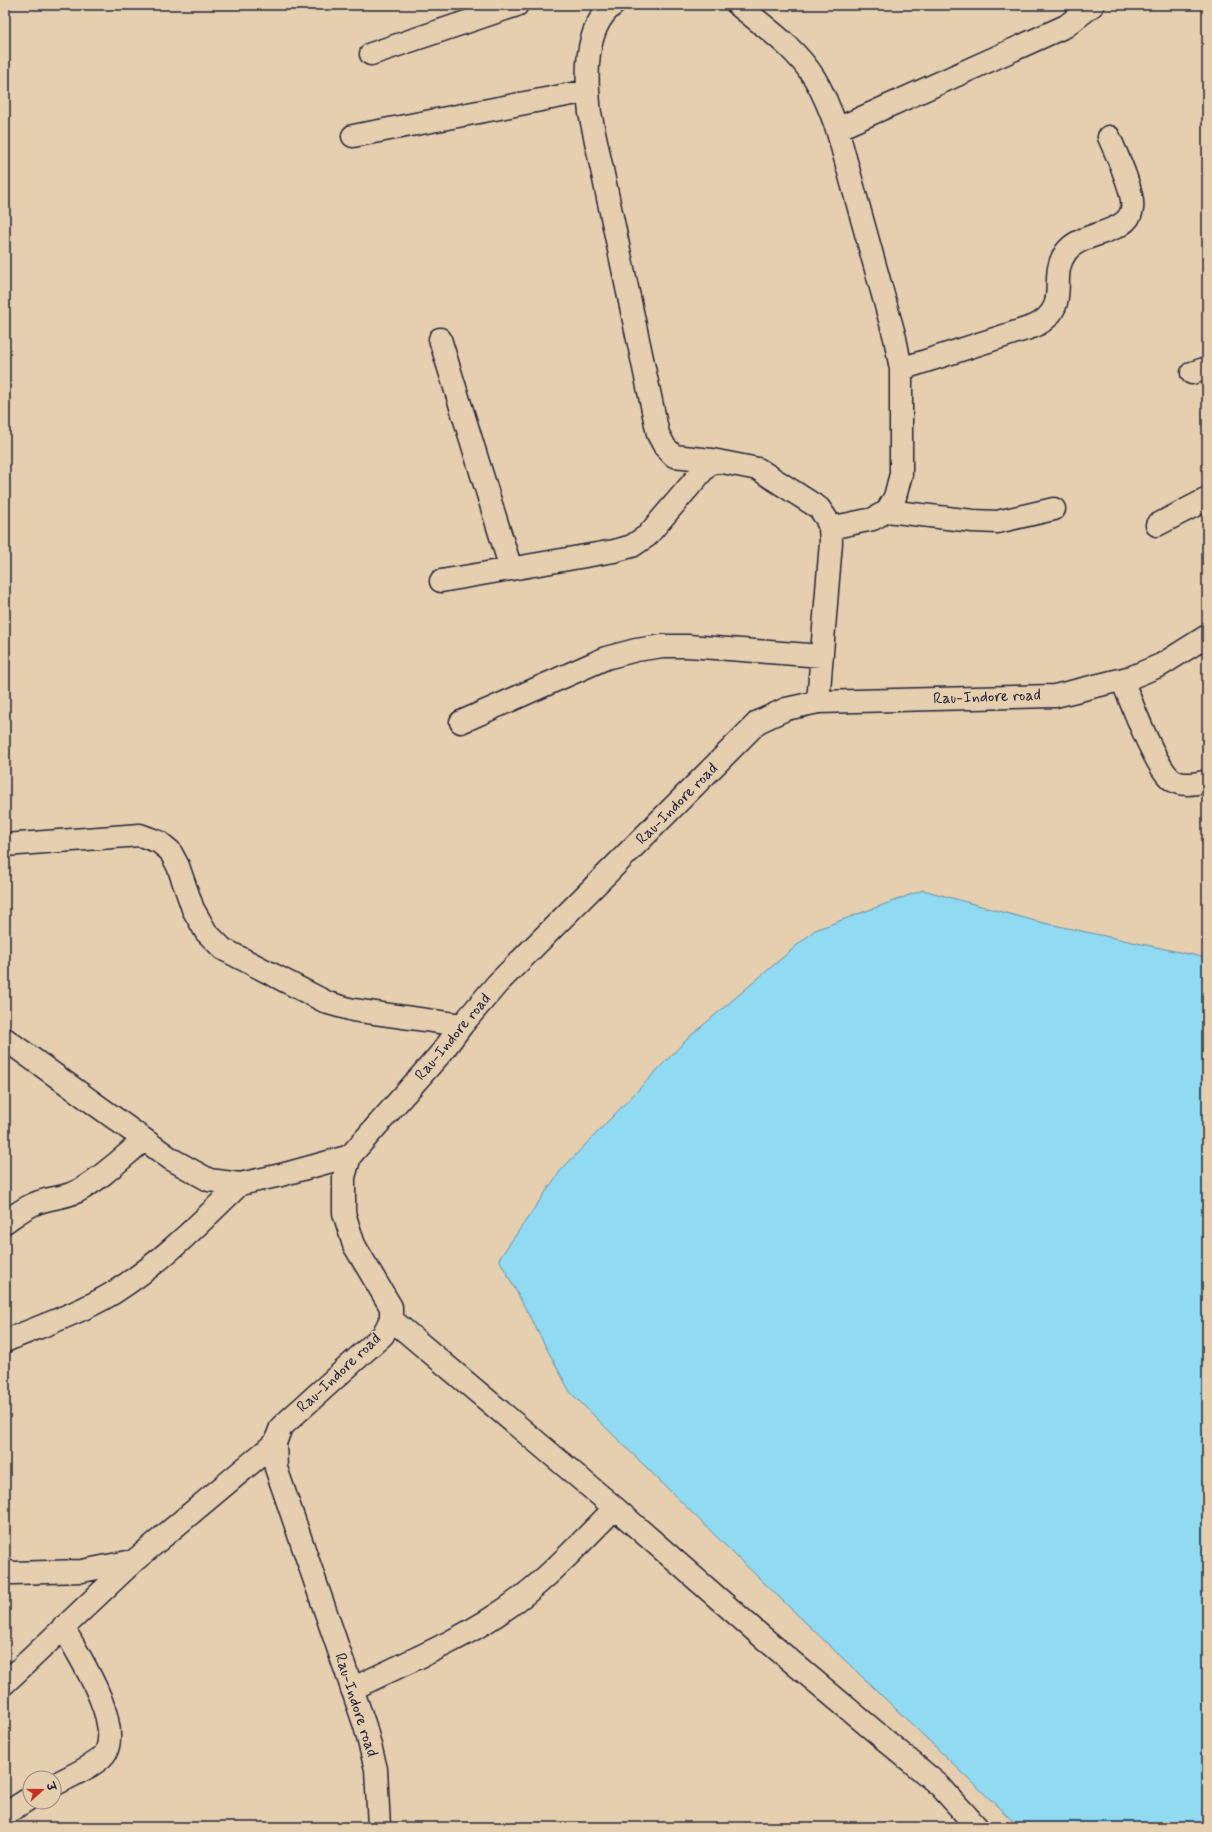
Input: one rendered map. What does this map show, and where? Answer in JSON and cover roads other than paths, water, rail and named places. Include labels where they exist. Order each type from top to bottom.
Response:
[{"type":"street","points":[[371,54],[517,5]]},
{"type":"street","points":[[613,5],[607,10],[595,33],[587,61],[590,113],[658,434],[665,447],[674,456],[712,460],[758,468],[819,508],[826,518],[830,528],[831,542],[818,702]]},
{"type":"street","points":[[738,5],[792,50],[815,79],[837,129],[894,338],[901,369],[901,474],[895,497],[887,511],[873,519],[830,528]]},
{"type":"street","points":[[837,129],[1066,26],[1093,5]]},
{"type":"street","points":[[353,136],[588,91]]},
{"type":"street","points":[[901,369],[1035,326],[1046,320],[1055,309],[1060,263],[1067,251],[1078,240],[1119,226],[1128,219],[1132,209],[1132,196],[1109,137]]},
{"type":"street","points":[[440,339],[511,569]]},
{"type":"street","points":[[441,581],[614,552],[632,546],[647,536],[712,460]]},
{"type":"street","points":[[1157,525],[1207,499]]},
{"type":"street","points":[[887,511],[973,521],[997,522],[1054,508]]},
{"type":"street","name":"Rau-Indore road","points":[[379,1827],[376,1769],[364,1726],[276,1468],[275,1443],[281,1427],[382,1335],[391,1319],[391,1306],[354,1245],[344,1213],[344,1177],[350,1156],[442,1052],[462,1025],[497,984],[758,722],[786,709],[818,702],[1055,696],[1132,677],[1160,665],[1207,636]]},
{"type":"street","points":[[461,722],[606,658],[636,650],[663,646],[688,646],[822,656]]},
{"type":"street","points":[[1122,680],[1160,766],[1172,780],[1189,785],[1207,781]]},
{"type":"street","points":[[5,846],[140,835],[159,842],[170,851],[178,866],[194,909],[206,932],[222,949],[328,1003],[353,1010],[462,1025]]},
{"type":"street","points":[[5,1039],[171,1159],[209,1180],[240,1184],[281,1175],[350,1156]]},
{"type":"street","points":[[5,1222],[33,1204],[48,1199],[63,1198],[89,1184],[144,1140]]},
{"type":"street","points":[[5,1341],[82,1309],[113,1293],[181,1242],[240,1184]]},
{"type":"street","points":[[391,1319],[615,1508],[760,1635],[940,1786],[977,1827]]},
{"type":"street","points":[[5,1683],[134,1561],[275,1443]]},
{"type":"street","points":[[352,1689],[448,1642],[498,1614],[542,1582],[615,1508]]},
{"type":"street","points":[[8,1574],[82,1571],[134,1561]]},
{"type":"street","points":[[62,1781],[93,1764],[106,1752],[110,1730],[106,1712],[63,1627]]},
{"type":"street","points":[[5,1814],[22,1803]]},
{"type":"water","points":[[923,890],[1035,921],[1207,958],[1207,1827],[1019,1827],[735,1555],[570,1392],[499,1259],[561,1170],[688,1038],[815,930]]}]
